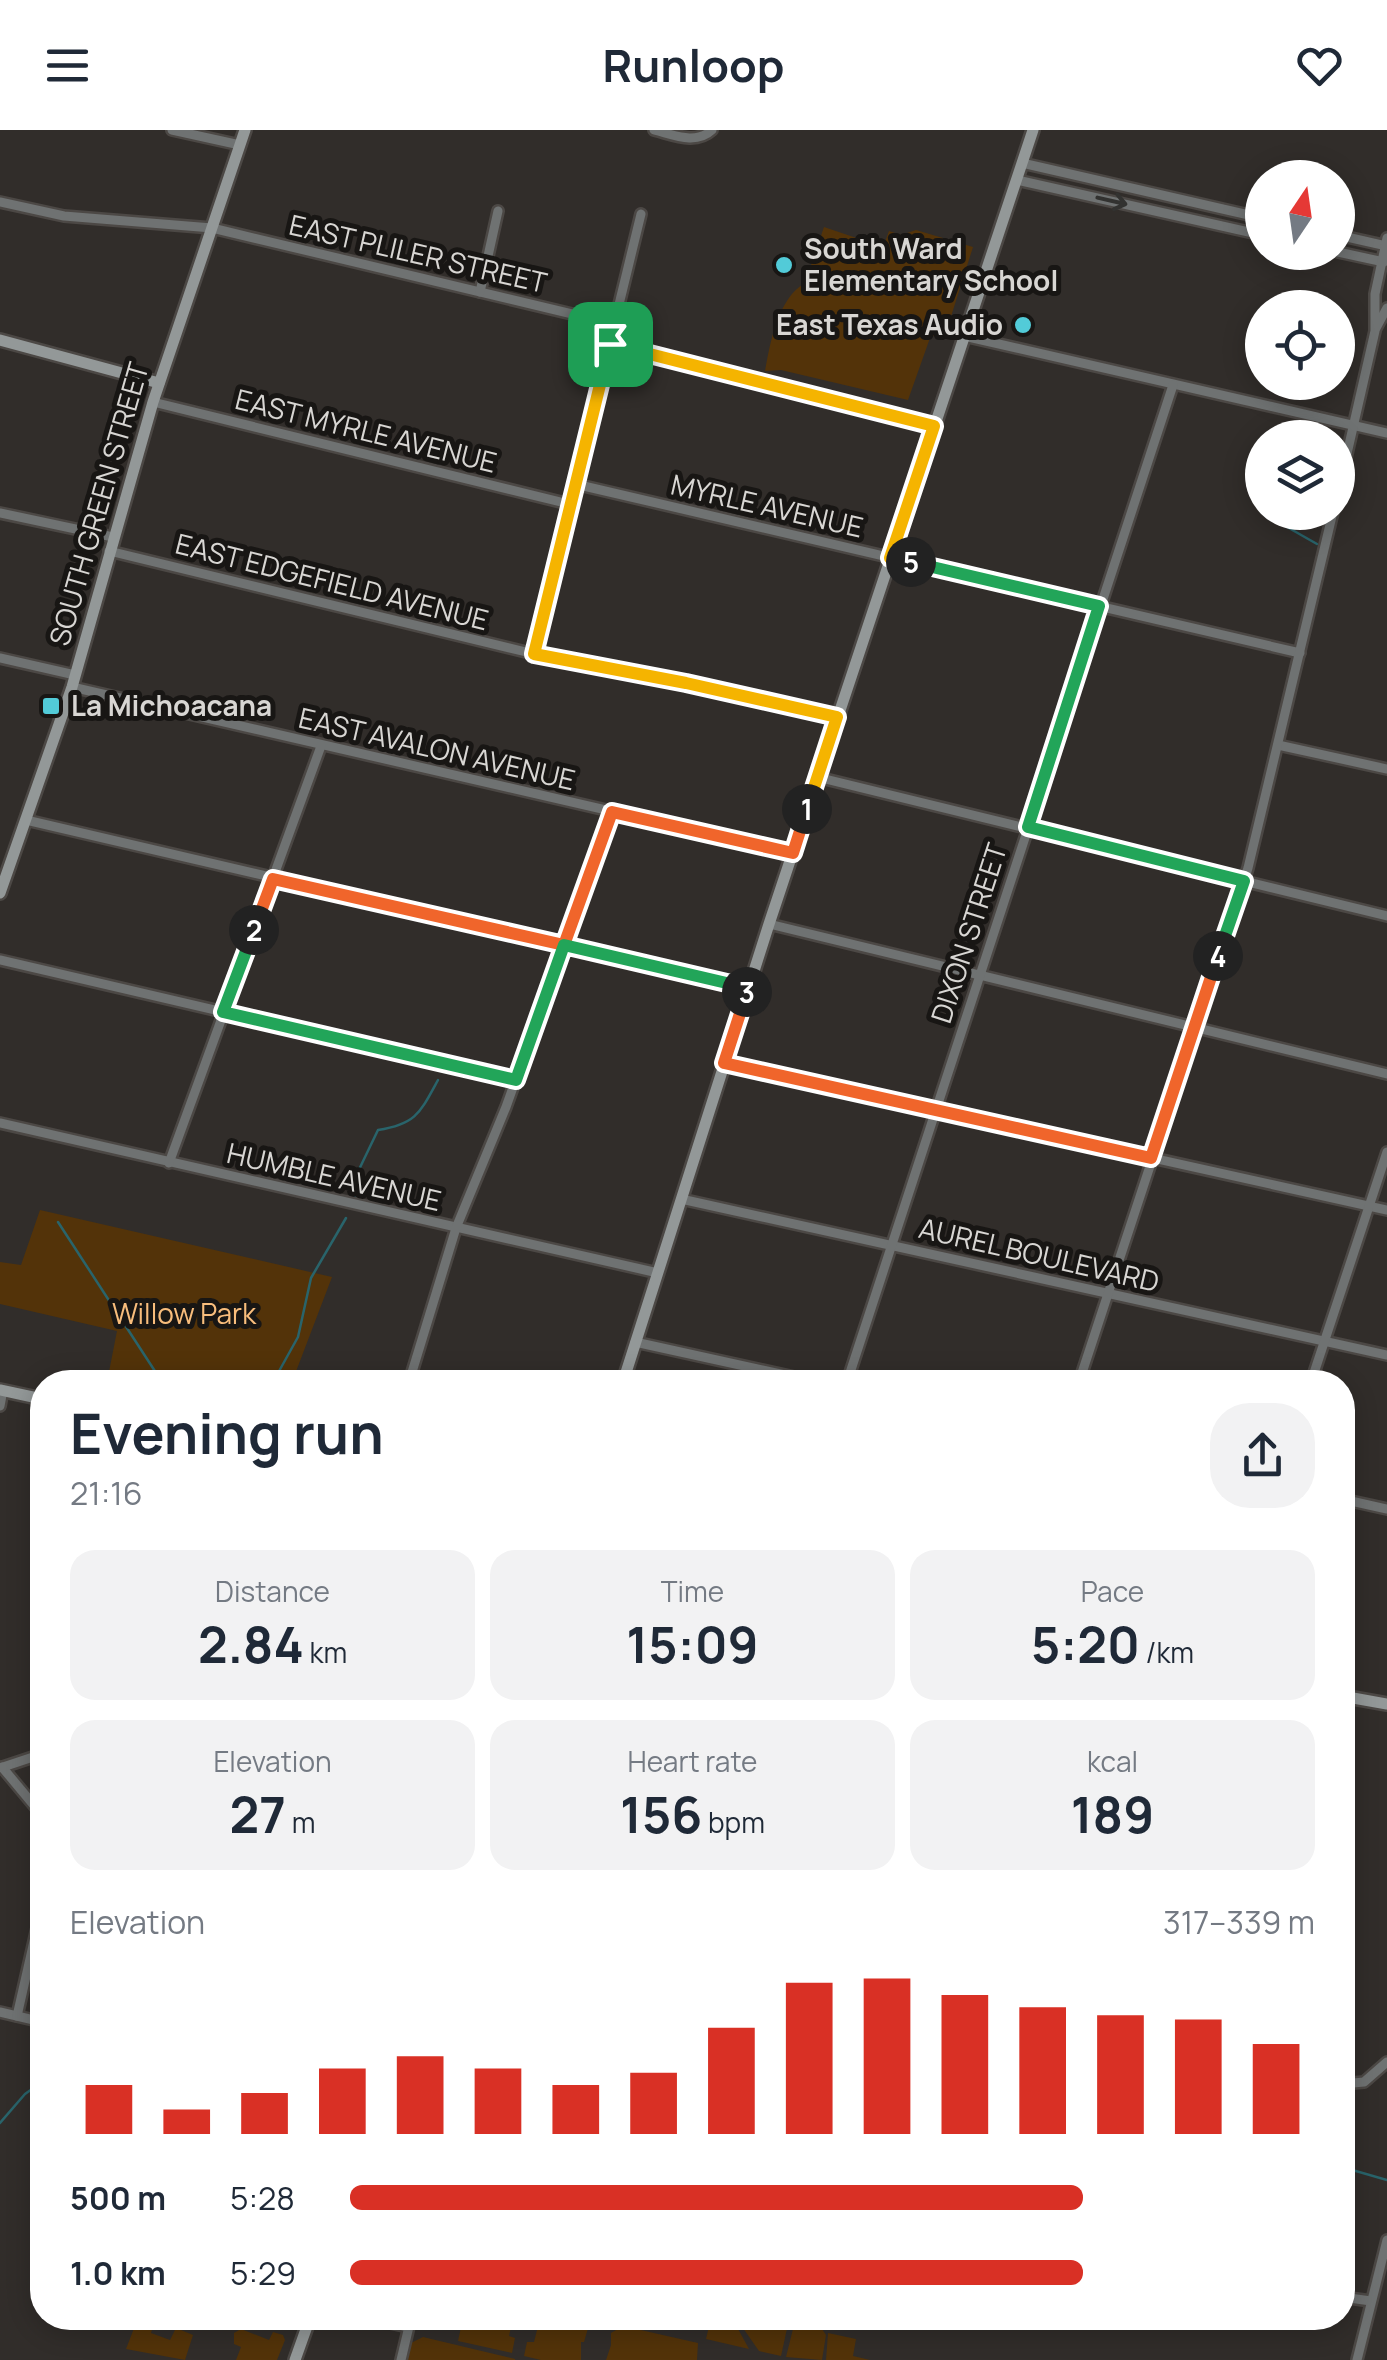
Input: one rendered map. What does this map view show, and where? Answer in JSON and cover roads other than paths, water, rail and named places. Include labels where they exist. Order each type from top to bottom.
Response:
[{"type":"main road","name":"SOUTH GREEN STREET","points":[[0,893],[73,681],[153,402],[245,130]]},
{"type":"main road","points":[[627,1370],[748,988],[1033,130]]},
{"type":"main road","points":[[0,340],[159,383]]},
{"type":"main road","points":[[2,1390],[30,1396]]},
{"type":"main road","points":[[1355,1698],[1387,1704]]},
{"type":"main road","points":[[295,2360],[306,2330]]},
{"type":"street","points":[[172,130],[240,145]]},
{"type":"street","points":[[654,130],[698,138],[712,130]]},
{"type":"street","points":[[1022,163],[1245,214]]},
{"type":"street","points":[[1016,180],[1245,231]]},
{"type":"street","name":"EAST PLILER STREET","points":[[0,202],[64,216],[212,228],[614,324]]},
{"type":"street","points":[[480,292],[498,212]]},
{"type":"street","points":[[534,654],[642,214]]},
{"type":"street","points":[[1354,420],[1375,331],[1376,294],[1386,243],[1355,238]]},
{"type":"street","points":[[1355,256],[1384,263]]},
{"type":"street","points":[[1375,331],[1387,308]]},
{"type":"street","points":[[964,336],[1331,420]]},
{"type":"street","points":[[610,344],[934,426]]},
{"type":"street","name":"DIXON STREET","points":[[851,1370],[1174,384]]},
{"type":"street","name":"EAST MYRLE AVENUE","points":[[153,402],[569,504]]},
{"type":"street","points":[[1355,425],[1387,433]]},
{"type":"street","name":"MYRLE AVENUE","points":[[574,484],[1300,653]]},
{"type":"street","points":[[0,513],[112,537]]},
{"type":"street","points":[[1083,1370],[1244,881],[1329,530]]},
{"type":"street","name":"EAST EDGEFIELD AVENUE","points":[[109,550],[534,654],[837,717]]},
{"type":"street","name":"EAST AVALON AVENUE","points":[[0,658],[321,746],[793,853]]},
{"type":"street","points":[[1278,745],[1387,770]]},
{"type":"street","points":[[170,1163],[321,746]]},
{"type":"street","points":[[818,777],[1387,916]]},
{"type":"street","points":[[413,1370],[456,1228],[516,1080],[612,812]]},
{"type":"street","points":[[26,820],[748,988]]},
{"type":"street","points":[[769,924],[1387,1074]]},
{"type":"street","points":[[0,960],[516,1080]]},
{"type":"street","points":[[724,1063],[1387,1210]]},
{"type":"street","name":"HUMBLE AVENUE","points":[[0,1123],[658,1274]]},
{"type":"street","points":[[1314,1370],[1387,1152]]},
{"type":"street","name":"AUREL BOULEVARD","points":[[681,1198],[1387,1355]]},
{"type":"street","points":[[635,1342],[762,1370]]},
{"type":"street","points":[[0,1406],[2,1390]]},
{"type":"street","points":[[1355,1502],[1387,1509]]},
{"type":"street","points":[[30,1758],[1,1766],[30,1801]]},
{"type":"street","points":[[17,2016],[30,1959]]},
{"type":"street","points":[[0,2012],[30,2019]]},
{"type":"street","points":[[1355,2083],[1364,2082],[1387,2062]]},
{"type":"street","points":[[1357,2360],[1387,2240]]},
{"type":"street","points":[[1355,2298],[1371,2301]]},
{"type":"street","points":[[401,2360],[407,2330]]},
{"type":"waterway","points":[[1292,530],[1317,544]]},
{"type":"waterway","points":[[355,1196],[353,1182],[378,1130],[416,1115],[438,1080]]},
{"type":"waterway","points":[[280,1370],[298,1337],[311,1278],[346,1218]]},
{"type":"waterway","points":[[58,1222],[154,1370]]},
{"type":"waterway","points":[[0,2123],[30,2090]]},
{"type":"waterway","points":[[1355,2171],[1387,2180]]},
{"type":"place","name":"South Ward Elementary School","points":[[784,265]]},
{"type":"place","name":"East Texas Audio","points":[[1023,325]]},
{"type":"place","name":"La Michoacana","points":[[51,706]]},
{"type":"park label","name":"Willow Park","points":[[184,1314]]}]
